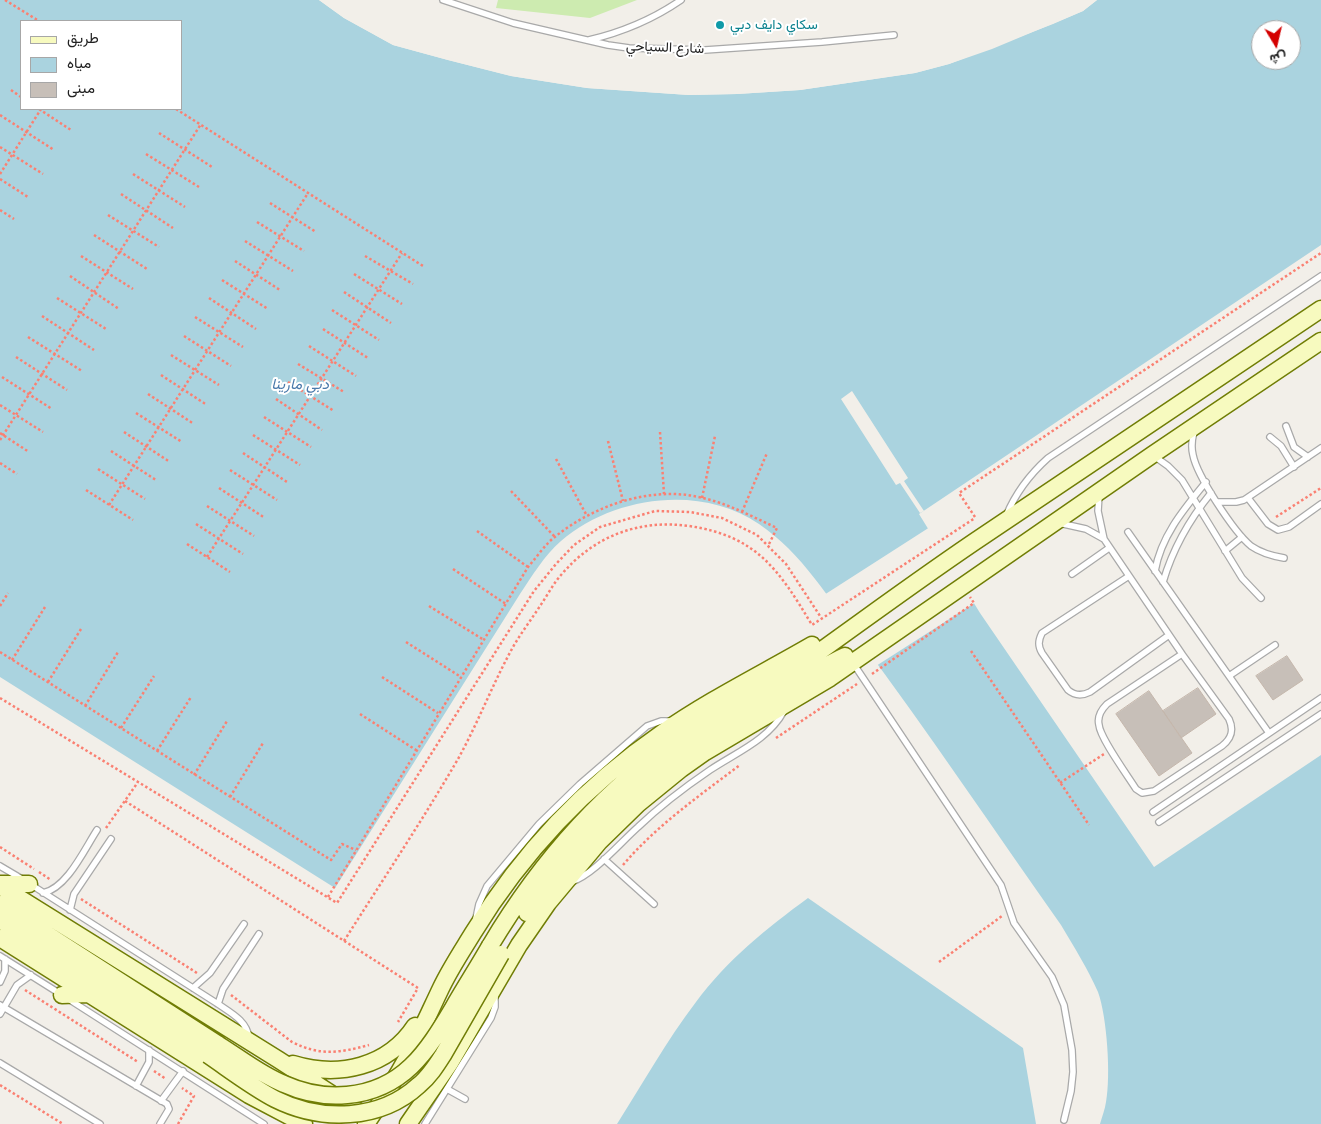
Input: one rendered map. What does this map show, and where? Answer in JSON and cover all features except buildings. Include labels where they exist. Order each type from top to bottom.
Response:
[{"type":"street","points":[[496,950],[516,904],[551,856],[582,822],[628,777],[688,732],[806,661],[986,534],[1321,309]]},
{"type":"street","points":[[408,1124],[450,1063],[533,923],[564,883],[612,829],[659,786],[705,752],[830,678],[866,651],[1321,341]]},
{"type":"street","points":[[0,885],[279,1060],[371,1122],[396,1078],[441,988],[474,932],[510,878],[559,820],[600,781],[646,744],[678,722],[827,636],[848,630]]},
{"type":"street","points":[[0,920],[214,1050],[275,1080],[296,1089],[327,1096],[356,1094],[379,1088],[411,1067],[429,1047],[496,950],[564,864],[595,828],[645,781],[722,727],[840,658],[866,651]]},
{"type":"street","points":[[0,885],[29,884]]},
{"type":"street","points":[[0,904],[214,1050]]},
{"type":"street","points":[[0,938],[249,1094],[304,1124]]},
{"type":"street","points":[[62,995],[89,994]]},
{"type":"street","points":[[279,1060],[316,1070],[334,1070],[366,1065],[392,1051],[403,1041],[420,1019],[431,1010]]},
{"type":"street","points":[[249,1094],[259,1106],[287,1124]]},
{"type":"lane","name":"شارع السياحي","points":[[443,0],[459,3],[513,23],[629,48],[705,50],[894,35]]},
{"type":"lane","points":[[587,40],[611,35],[634,27],[655,17],[681,0]]},
{"type":"lane","points":[[1003,523],[1018,490],[1036,468],[1048,458],[1321,276]]},
{"type":"lane","points":[[1196,426],[1192,440],[1193,455],[1211,493],[1242,537],[1253,547],[1262,553],[1284,558]]},
{"type":"lane","points":[[1286,426],[1294,447],[1308,457]]},
{"type":"lane","points":[[1270,437],[1281,446],[1294,467]]},
{"type":"lane","points":[[1218,502],[1236,502],[1248,498],[1321,448]]},
{"type":"lane","points":[[1152,455],[1175,472],[1242,578],[1261,598]]},
{"type":"lane","points":[[1155,571],[1157,558],[1170,530],[1206,482]]},
{"type":"lane","points":[[1100,492],[1098,511],[1104,540]]},
{"type":"lane","points":[[1163,582],[1173,552],[1199,508],[1211,493]]},
{"type":"lane","points":[[1248,498],[1272,528],[1284,529],[1321,504]]},
{"type":"lane","points":[[1056,523],[1076,526],[1104,540],[1232,726],[1232,734],[1229,741],[1154,791],[1146,793],[1139,791],[1111,749],[1099,726],[1100,714],[1107,704],[1182,654]]},
{"type":"lane","points":[[1128,532],[1269,733]]},
{"type":"lane","points":[[1225,551],[1242,537]]},
{"type":"lane","points":[[1072,574],[1110,548]]},
{"type":"lane","points":[[1129,576],[1042,633],[1039,640],[1039,647],[1042,653],[1068,690],[1079,696],[1090,692],[1169,635]]},
{"type":"lane","points":[[1229,676],[1274,645]]},
{"type":"lane","points":[[852,662],[1001,885],[1014,923],[1052,977],[1064,1005],[1072,1050],[1072,1091],[1064,1120]]},
{"type":"lane","points":[[1153,812],[1321,698]]},
{"type":"lane","points":[[564,883],[578,880],[584,876],[673,797],[710,770],[764,737],[778,721],[788,703]]},
{"type":"lane","points":[[1159,822],[1321,714]]},
{"type":"lane","points":[[43,893],[59,886],[99,832]]},
{"type":"lane","points":[[70,910],[74,894],[111,839]]},
{"type":"lane","points":[[604,859],[654,904]]},
{"type":"lane","points":[[0,866],[218,1004],[245,1025],[250,1042]]},
{"type":"lane","points":[[192,988],[205,978],[244,924]]},
{"type":"lane","points":[[218,1004],[223,989],[259,934]]},
{"type":"lane","points":[[2,958],[183,1071],[262,1123]]},
{"type":"lane","points":[[0,982],[5,971],[2,958]]},
{"type":"lane","points":[[0,1014],[2,1006],[17,985],[30,976]]},
{"type":"lane","points":[[425,1124],[494,1012],[496,1001],[493,989]]},
{"type":"lane","points":[[2,1006],[161,1101],[169,1107],[160,1124]]},
{"type":"lane","points":[[136,1086],[149,1062],[149,1050]]},
{"type":"lane","points":[[0,1063],[100,1124]]},
{"type":"lane","points":[[161,1101],[183,1071]]},
{"type":"lane","points":[[447,1089],[465,1099]]},
{"type":"path","points":[[6,0],[37,20]]},
{"type":"path","points":[[11,90],[20,96]]},
{"type":"path","points":[[0,174],[39,110]]},
{"type":"path","points":[[41,110],[71,130]]},
{"type":"path","points":[[178,110],[423,266]]},
{"type":"path","points":[[0,115],[54,150]]},
{"type":"path","points":[[0,440],[2,434],[16,415],[201,124]]},
{"type":"path","points":[[159,133],[212,167]]},
{"type":"path","points":[[0,147],[43,174]]},
{"type":"path","points":[[146,154],[199,187]]},
{"type":"path","points":[[133,174],[185,207]]},
{"type":"path","points":[[0,179],[28,197]]},
{"type":"path","points":[[109,505],[308,193]]},
{"type":"path","points":[[121,194],[173,228]]},
{"type":"path","points":[[270,203],[316,232]]},
{"type":"path","points":[[0,210],[14,219]]},
{"type":"path","points":[[108,215],[158,247]]},
{"type":"path","points":[[257,222],[304,251]]},
{"type":"path","points":[[94,235],[146,269]]},
{"type":"path","points":[[245,241],[292,271]]},
{"type":"path","points":[[207,557],[402,253]]},
{"type":"path","points":[[344,941],[458,758],[513,646],[561,575],[584,552],[612,535],[648,524],[678,524],[710,529],[745,544],[767,561],[788,585],[812,625],[975,518],[959,493],[1321,253]]},
{"type":"path","points":[[81,256],[133,289]]},
{"type":"path","points":[[365,256],[413,284]]},
{"type":"path","points":[[235,261],[280,290]]},
{"type":"path","points":[[354,274],[402,304]]},
{"type":"path","points":[[70,276],[119,309]]},
{"type":"path","points":[[222,280],[268,309]]},
{"type":"path","points":[[344,292],[391,323]]},
{"type":"path","points":[[57,298],[106,328]]},
{"type":"path","points":[[209,298],[256,329]]},
{"type":"path","points":[[332,310],[379,340]]},
{"type":"path","points":[[42,316],[94,350]]},
{"type":"path","points":[[195,317],[243,347]]},
{"type":"path","points":[[323,329],[368,358]]},
{"type":"path","points":[[184,336],[232,366]]},
{"type":"path","points":[[28,337],[82,371]]},
{"type":"path","points":[[310,346],[356,376]]},
{"type":"path","points":[[171,354],[219,385]]},
{"type":"path","points":[[16,357],[68,390]]},
{"type":"path","points":[[298,364],[344,392]]},
{"type":"path","points":[[161,375],[207,404]]},
{"type":"path","points":[[2,377],[52,409]]},
{"type":"path","points":[[288,382],[334,411]]},
{"type":"path","points":[[148,394],[194,424]]},
{"type":"path","points":[[276,399],[322,430]]},
{"type":"path","points":[[0,405],[43,432]]},
{"type":"path","points":[[136,413],[182,442]]},
{"type":"path","points":[[264,417],[311,447]]},
{"type":"path","points":[[124,432],[170,462]]},
{"type":"path","points":[[660,432],[664,494]]},
{"type":"path","points":[[2,434],[29,452]]},
{"type":"path","points":[[253,435],[300,465]]},
{"type":"path","points":[[702,498],[715,436]]},
{"type":"path","points":[[608,441],[623,501]]},
{"type":"path","points":[[111,451],[156,480]]},
{"type":"path","points":[[742,512],[767,452]]},
{"type":"path","points":[[243,453],[288,482]]},
{"type":"path","points":[[556,459],[588,516]]},
{"type":"path","points":[[0,463],[17,474]]},
{"type":"path","points":[[98,469],[144,499]]},
{"type":"path","points":[[230,470],[277,500]]},
{"type":"path","points":[[219,488],[265,518]]},
{"type":"path","points":[[1268,524],[1321,488]]},
{"type":"path","points":[[86,490],[133,520]]},
{"type":"path","points":[[511,491],[555,537]]},
{"type":"path","points":[[328,897],[528,567],[555,537],[588,516],[623,501],[664,494],[702,498],[742,512],[777,528],[768,546]]},
{"type":"path","points":[[207,506],[254,536]]},
{"type":"path","points":[[0,698],[337,903],[534,591],[574,545],[600,527],[655,511],[690,512],[722,518],[757,536],[786,564],[822,619]]},
{"type":"path","points":[[196,524],[243,554]]},
{"type":"path","points":[[477,531],[528,567]]},
{"type":"path","points":[[187,544],[230,572]]},
{"type":"path","points":[[453,569],[506,604]]},
{"type":"path","points":[[774,740],[974,603],[962,587]]},
{"type":"path","points":[[0,606],[8,593]]},
{"type":"path","points":[[429,606],[484,640]]},
{"type":"path","points":[[12,660],[45,607]]},
{"type":"path","points":[[48,682],[81,629]]},
{"type":"path","points":[[406,642],[461,677]]},
{"type":"path","points":[[971,651],[1089,825]]},
{"type":"path","points":[[0,652],[331,860],[342,844],[356,850]]},
{"type":"path","points":[[85,706],[118,652]]},
{"type":"path","points":[[121,728],[154,676]]},
{"type":"path","points":[[382,677],[438,713]]},
{"type":"path","points":[[156,751],[191,697]]},
{"type":"path","points":[[360,714],[416,750]]},
{"type":"path","points":[[194,775],[226,721]]},
{"type":"path","points":[[230,797],[263,743]]},
{"type":"path","points":[[1060,783],[1111,749]]},
{"type":"path","points":[[617,871],[637,849],[694,800],[740,764]]},
{"type":"path","points":[[99,832],[138,782]]},
{"type":"path","points":[[125,801],[418,988],[393,1028]]},
{"type":"path","points":[[0,847],[59,886]]},
{"type":"path","points":[[74,894],[205,978]]},
{"type":"path","points":[[939,962],[1010,911]]},
{"type":"path","points":[[17,985],[194,1096],[178,1124]]},
{"type":"path","points":[[223,989],[292,1042],[303,1048],[328,1053],[340,1052],[374,1043]]},
{"type":"path","points":[[0,1085],[63,1124]]},
{"type":"green space","points":[[498,0],[637,0],[590,18],[496,8]]},
{"type":"water","name":"دبي مارينا","points":[[0,0],[319,0],[344,18],[393,45],[448,60],[511,76],[587,88],[689,95],[800,90],[915,73],[949,64],[1053,24],[1083,11],[1097,0],[1321,0],[1321,245],[919,514],[980,613],[1154,867],[1321,755],[1321,1124],[1100,1124],[1106,1105],[1108,1077],[1107,1047],[1101,1003],[1098,992],[1085,966],[1061,925],[885,674],[814,577],[789,549],[759,524],[736,511],[711,503],[685,500],[631,505],[606,514],[582,526],[561,541],[544,560],[520,594],[335,888],[0,677]]},
{"type":"water","points":[[808,898],[1023,1048],[1036,1124],[617,1124],[675,1031],[708,987],[748,945]]},
{"type":"pier","points":[[319,0],[323,0],[345,16],[394,43],[511,74],[587,86],[689,93],[800,88],[915,71],[991,47],[1082,9],[1093,0],[1097,0],[1083,11],[992,49],[949,64],[915,73],[800,90],[689,95],[587,88],[511,76],[448,60],[393,45],[344,18]]},
{"type":"pier","points":[[852,391],[908,478],[904,481],[924,511],[920,513],[900,483],[896,485],[841,399]]},
{"type":"pier","points":[[930,527],[976,602],[876,666],[824,595]]},
{"type":"place","name":"سكاي دايف دبي","points":[[720,25]]}]
